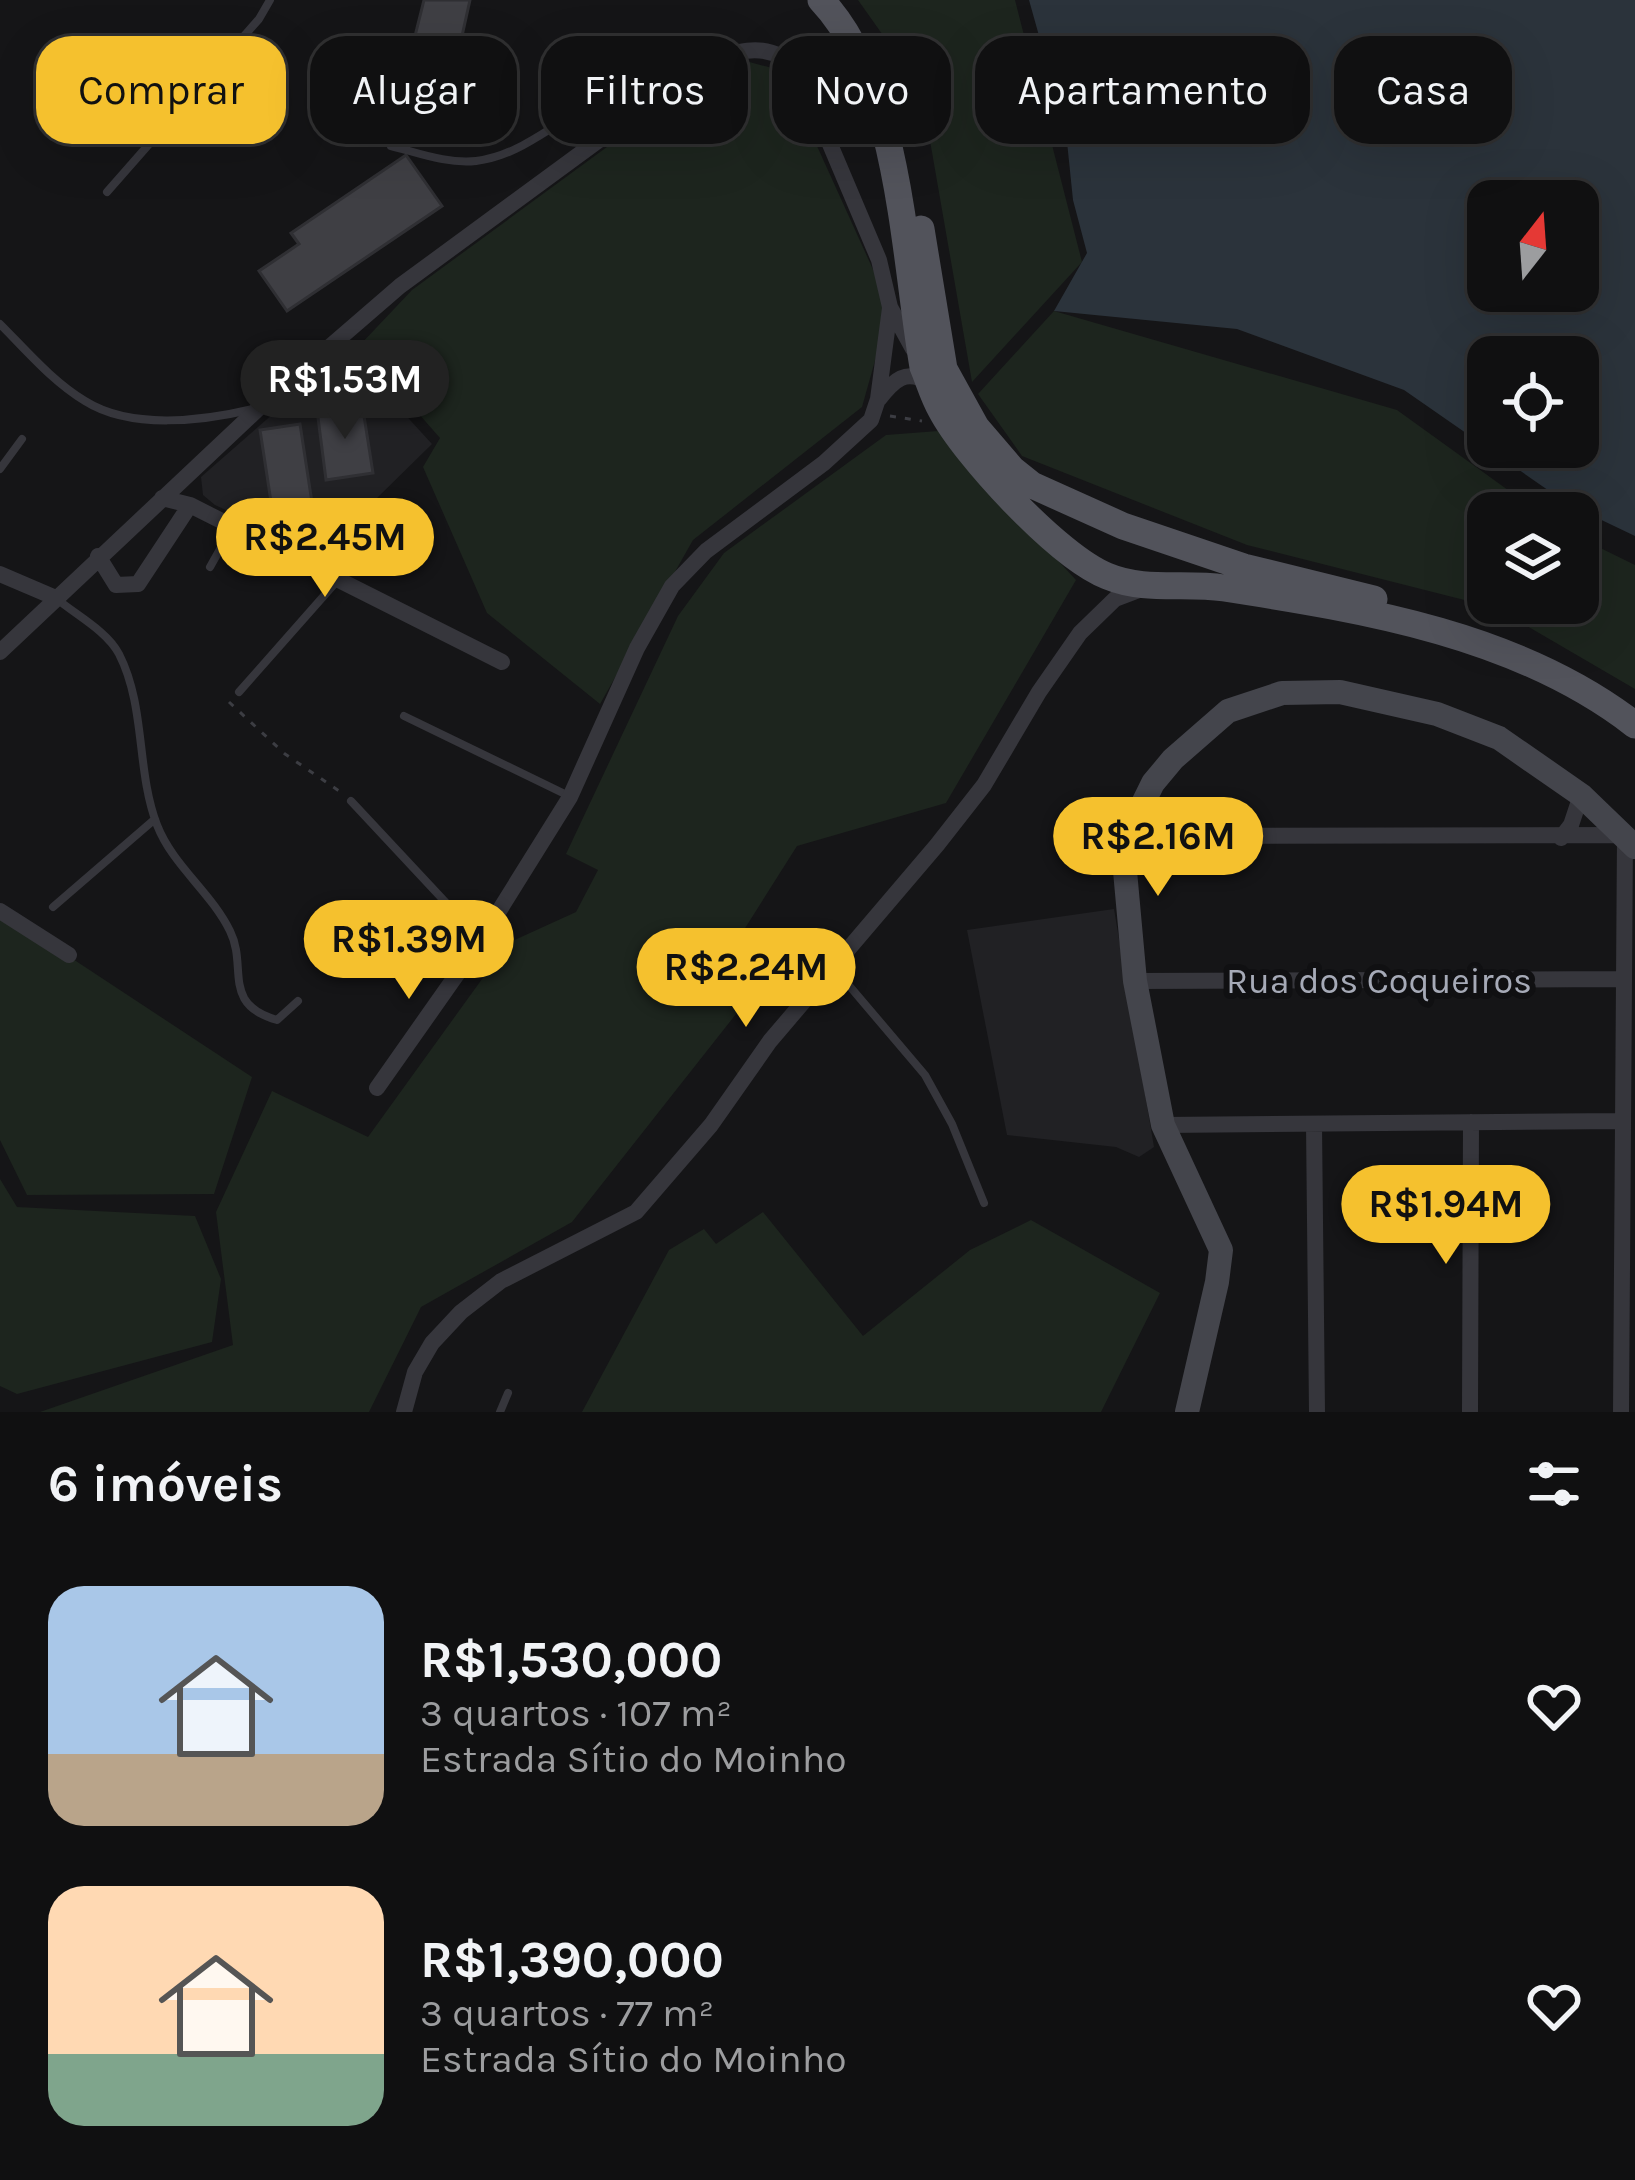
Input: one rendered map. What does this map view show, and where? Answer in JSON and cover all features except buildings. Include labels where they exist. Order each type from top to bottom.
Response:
[{"type":"main road","points":[[820,0],[854,43],[877,96],[908,264],[900,299],[940,408],[981,464],[1051,535],[1092,568],[1148,587],[1177,584],[1226,589],[1432,630],[1503,650],[1547,670],[1635,725]]},
{"type":"main road","points":[[845,0],[870,34],[894,92],[944,369],[961,406],[1012,469],[1059,500],[1160,539],[1262,572],[1479,626],[1577,667],[1635,703]]},
{"type":"main road","points":[[900,299],[938,341]]},
{"type":"main road","points":[[1092,568],[1095,541],[1104,529],[1117,524]]},
{"type":"main road","points":[[1148,587],[1168,564],[1160,539]]},
{"type":"street","points":[[377,1088],[420,1032],[571,797],[637,648],[672,586],[716,542],[824,464],[871,420],[900,299],[879,260],[807,85],[789,60],[764,50],[748,51]]},
{"type":"street","points":[[0,652],[260,407],[400,286],[593,144]]},
{"type":"street","points":[[878,399],[898,377],[926,375]]},
{"type":"street","points":[[162,498],[233,526],[502,662]]},
{"type":"street","points":[[98,556],[116,585],[138,584],[190,506]]},
{"type":"street","points":[[1092,568],[1095,615]]},
{"type":"street","points":[[0,574],[56,598]]},
{"type":"street","points":[[404,1412],[415,1372],[432,1343],[461,1312],[501,1282],[636,1212],[711,1125],[770,1041],[835,969],[984,785],[1039,692],[1095,615],[1114,599],[1148,587]]},
{"type":"street","points":[[1186,1412],[1221,1250],[1163,1125],[1135,981],[1125,871],[1127,836],[1153,783],[1208,726],[1246,702],[1307,691],[1369,697],[1468,725],[1539,763],[1627,840],[1621,1412]]},
{"type":"street","points":[[1562,838],[1581,795]]},
{"type":"street","points":[[1127,836],[1627,840]]},
{"type":"street","points":[[0,911],[70,955]]},
{"type":"street","name":"Rua dos Coqueiros","points":[[1135,981],[1622,980]]},
{"type":"street","points":[[1163,1125],[1622,1120]]},
{"type":"street","points":[[1470,1412],[1471,1122]]},
{"type":"street","points":[[1315,1124],[1317,1412]]},
{"type":"lane","points":[[107,192],[259,19],[270,0]]},
{"type":"lane","points":[[392,146],[434,158],[472,161],[511,151],[541,134]]},
{"type":"lane","points":[[0,325],[57,381],[112,414],[206,418],[260,407]]},
{"type":"lane","points":[[0,469],[22,439]]},
{"type":"lane","points":[[210,567],[233,526]]},
{"type":"lane","points":[[238,692],[339,578]]},
{"type":"lane","points":[[56,598],[118,651],[139,721],[155,819],[166,845],[232,934],[238,987],[244,998],[262,1015],[277,1019],[298,1001]]},
{"type":"lane","points":[[404,716],[571,797]]},
{"type":"lane","points":[[351,801],[450,907],[480,918],[504,903]]},
{"type":"lane","points":[[53,907],[155,819]]},
{"type":"lane","points":[[835,969],[925,1075],[952,1124],[984,1203]]},
{"type":"lane","points":[[500,1412],[508,1393]]},
{"type":"path","points":[[871,420],[910,417],[928,424]]},
{"type":"path","points":[[238,692],[229,703],[236,711],[285,754],[351,801]]},
{"type":"shaded area","points":[[858,0],[1015,0],[1024,36],[975,36],[975,144],[1052,144],[1082,262],[972,382],[931,144],[951,144],[951,36],[883,36]]},
{"type":"shaded area","points":[[1029,0],[1635,0],[1635,536],[1599,519],[1599,492],[1551,492],[1516,468],[1599,468],[1599,336],[1467,336],[1467,434],[1404,390],[1237,329],[1054,311],[1087,253],[1073,200],[1067,144],[1310,144],[1310,36],[1039,36]]},
{"type":"shaded area","points":[[748,62],[772,68],[772,144],[816,144],[890,307],[862,407],[693,540],[600,704],[487,613],[423,467],[440,438],[359,346],[412,290],[611,144],[748,144]]},
{"type":"shaded area","points":[[1054,311],[1397,410],[1467,460],[1467,468],[1478,468],[1511,492],[1467,492],[1467,601],[1247,545],[1022,456],[978,394]]},
{"type":"shaded area","points":[[346,350],[432,444],[320,554],[215,505],[203,495],[201,477]]},
{"type":"shaded area","points":[[938,431],[1076,580],[946,803],[797,846],[728,955],[751,995],[572,1222],[421,1307],[369,1412],[40,1412],[233,1345],[216,1212],[272,1091],[368,1137],[508,943],[576,912],[598,870],[566,854],[678,616],[724,553],[886,435]]},
{"type":"shaded area","points":[[1599,547],[1635,565],[1635,689],[1523,624],[1599,624]]},
{"type":"shaded area","points":[[1114,909],[1154,1147],[1139,1157],[1116,1147],[1007,1135],[967,930]]},
{"type":"shaded area","points":[[0,911],[252,1077],[214,1194],[27,1195],[0,1140]]},
{"type":"shaded area","points":[[0,1179],[17,1207],[195,1216],[221,1279],[212,1342],[17,1394],[0,1386]]},
{"type":"shaded area","points":[[763,1212],[863,1336],[970,1250],[1031,1220],[1160,1293],[1101,1412],[582,1412],[669,1250],[704,1229],[716,1244]]}]
